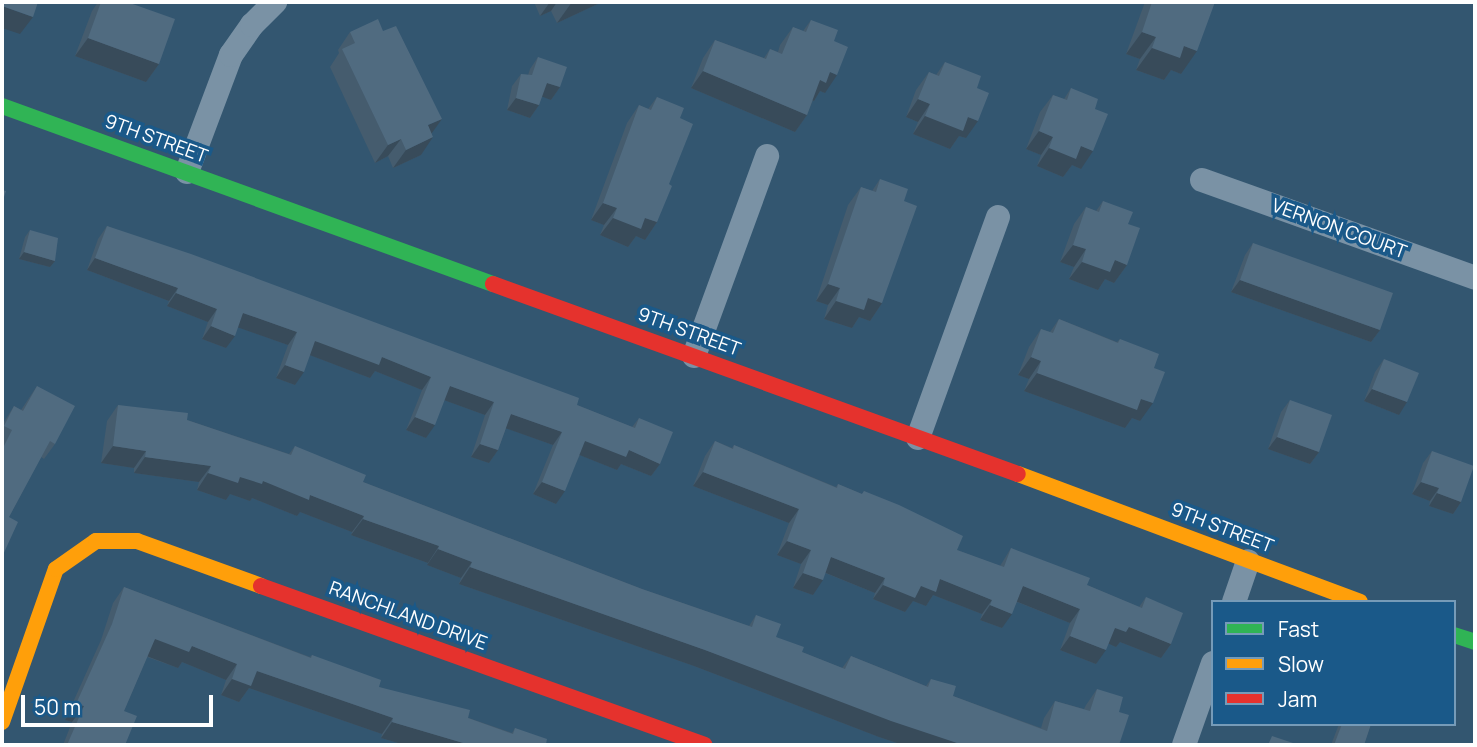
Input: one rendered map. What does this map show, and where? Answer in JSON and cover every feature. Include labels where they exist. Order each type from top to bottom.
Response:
[{"type":"street","points":[[187,172],[231,55],[252,25],[275,2]]},
{"type":"street","name":"9TH STREET","points":[[2,106],[694,356],[1355,600]]},
{"type":"street","points":[[694,356],[766,156]]},
{"type":"street","name":"VERNON COURT","points":[[1202,180],[1475,278]]},
{"type":"street","points":[[918,438],[998,217]]},
{"type":"street","name":"RANCHLAND DRIVE","points":[[2,722],[56,569],[96,541],[137,541],[704,745]]},
{"type":"street","points":[[1235,600],[1248,561]]},
{"type":"street","points":[[1456,636],[1475,642]]},
{"type":"street","points":[[1184,745],[1211,669]]},
{"type":"building","points":[[2,2],[38,2],[33,17],[2,6]]},
{"type":"building","points":[[101,2],[127,2],[175,19],[159,64],[88,38]]},
{"type":"building","points":[[1152,2],[1215,2],[1197,51],[1184,46],[1180,58],[1152,48],[1156,37],[1142,32]]},
{"type":"building","points":[[378,19],[383,31],[396,26],[442,119],[428,125],[433,137],[406,150],[401,139],[388,145],[342,49],[355,43],[350,32]]},
{"type":"building","points":[[811,20],[838,30],[834,41],[848,47],[837,75],[830,72],[826,83],[820,80],[807,115],[703,71],[715,40],[766,59],[770,49],[782,54],[793,27],[806,32]]},
{"type":"building","points":[[538,57],[567,67],[560,87],[547,83],[539,105],[516,98],[521,74],[532,75]]},
{"type":"building","points":[[945,62],[981,76],[977,88],[989,93],[978,121],[968,117],[963,131],[925,116],[930,104],[918,99],[929,72],[939,76]]},
{"type":"building","points":[[1071,88],[1098,99],[1095,109],[1108,114],[1093,151],[1081,146],[1076,159],[1049,148],[1053,137],[1039,131],[1053,95],[1067,100]]},
{"type":"building","points":[[657,97],[684,108],[680,118],[693,124],[657,222],[645,218],[641,229],[613,218],[617,208],[603,203],[639,105],[651,110]]},
{"type":"building","points":[[880,179],[908,189],[904,201],[917,206],[882,303],[868,298],[864,310],[836,301],[840,288],[828,284],[861,187],[876,192]]},
{"type":"building","points":[[1103,201],[1133,212],[1128,224],[1140,228],[1127,265],[1115,260],[1110,272],[1082,262],[1086,249],[1073,245],[1086,207],[1099,212]]},
{"type":"building","points":[[107,226],[191,254],[579,398],[577,405],[635,428],[639,418],[673,432],[660,464],[629,450],[626,457],[585,441],[565,491],[542,482],[562,432],[511,414],[498,450],[480,444],[494,402],[450,386],[435,425],[415,417],[431,377],[382,357],[379,365],[315,341],[304,372],[285,365],[297,332],[243,313],[235,336],[211,326],[217,309],[176,293],[178,288],[95,258]]},
{"type":"building","points":[[30,230],[58,238],[55,261],[24,252]]},
{"type":"building","points":[[1253,243],[1393,293],[1380,330],[1240,280]]},
{"type":"building","points":[[1059,319],[1118,343],[1120,339],[1159,354],[1154,368],[1165,372],[1153,403],[1141,399],[1137,410],[1037,373],[1041,361],[1031,357],[1041,329],[1053,333]]},
{"type":"building","points":[[1384,359],[1419,373],[1407,402],[1372,389]]},
{"type":"building","points":[[37,386],[75,406],[55,444],[50,441],[9,517],[18,522],[2,557],[2,450],[12,430],[4,426],[14,406],[23,411]]},
{"type":"building","points":[[1290,400],[1332,415],[1319,452],[1277,437]]},
{"type":"building","points":[[118,405],[188,413],[187,420],[291,455],[295,446],[366,475],[363,482],[642,589],[752,627],[756,615],[781,624],[776,637],[804,647],[802,652],[845,669],[851,656],[928,687],[931,679],[956,686],[953,696],[1047,731],[1055,701],[1090,711],[1097,689],[1123,697],[1119,712],[1129,715],[1119,745],[963,745],[470,567],[472,562],[438,549],[439,546],[363,519],[364,516],[310,495],[309,500],[263,481],[262,484],[240,477],[238,483],[208,473],[211,466],[145,457],[146,451],[113,446]]},
{"type":"building","points":[[715,441],[733,449],[734,445],[837,488],[838,484],[862,494],[864,491],[899,505],[963,536],[957,550],[1004,567],[1011,548],[1090,578],[1087,585],[1142,608],[1146,597],[1183,613],[1171,644],[1129,627],[1126,632],[1115,628],[1106,650],[1070,636],[1080,609],[1023,586],[1012,614],[990,605],[992,600],[940,579],[936,592],[921,586],[915,598],[883,585],[885,578],[831,557],[823,580],[803,573],[811,550],[787,541],[799,509],[703,472]]},
{"type":"building","points":[[1432,451],[1474,466],[1461,502],[1437,493],[1439,488],[1421,482]]},
{"type":"building","points":[[124,587],[311,658],[312,655],[381,680],[379,687],[470,710],[468,718],[513,734],[515,728],[547,739],[546,744],[549,745],[470,745],[392,722],[393,718],[257,671],[251,686],[232,679],[237,664],[192,646],[189,652],[155,639],[124,711],[137,716],[125,745],[67,745],[84,706],[76,704],[112,624]]},
{"type":"building","points":[[1341,726],[1370,726],[1364,745],[1334,745]]},
{"type":"building","points":[[1272,736],[1299,745],[1268,745]]},
{"type":"traffic: fast","points":[[2,106],[493,284]]},
{"type":"traffic: fast","points":[[1456,636],[1475,642]]},
{"type":"traffic: slow","points":[[1018,474],[1355,600]]},
{"type":"traffic: slow","points":[[2,722],[56,569],[96,541],[137,541],[261,586]]},
{"type":"traffic: jam","points":[[493,284],[1018,474]]},
{"type":"traffic: jam","points":[[261,586],[704,745]]}]
